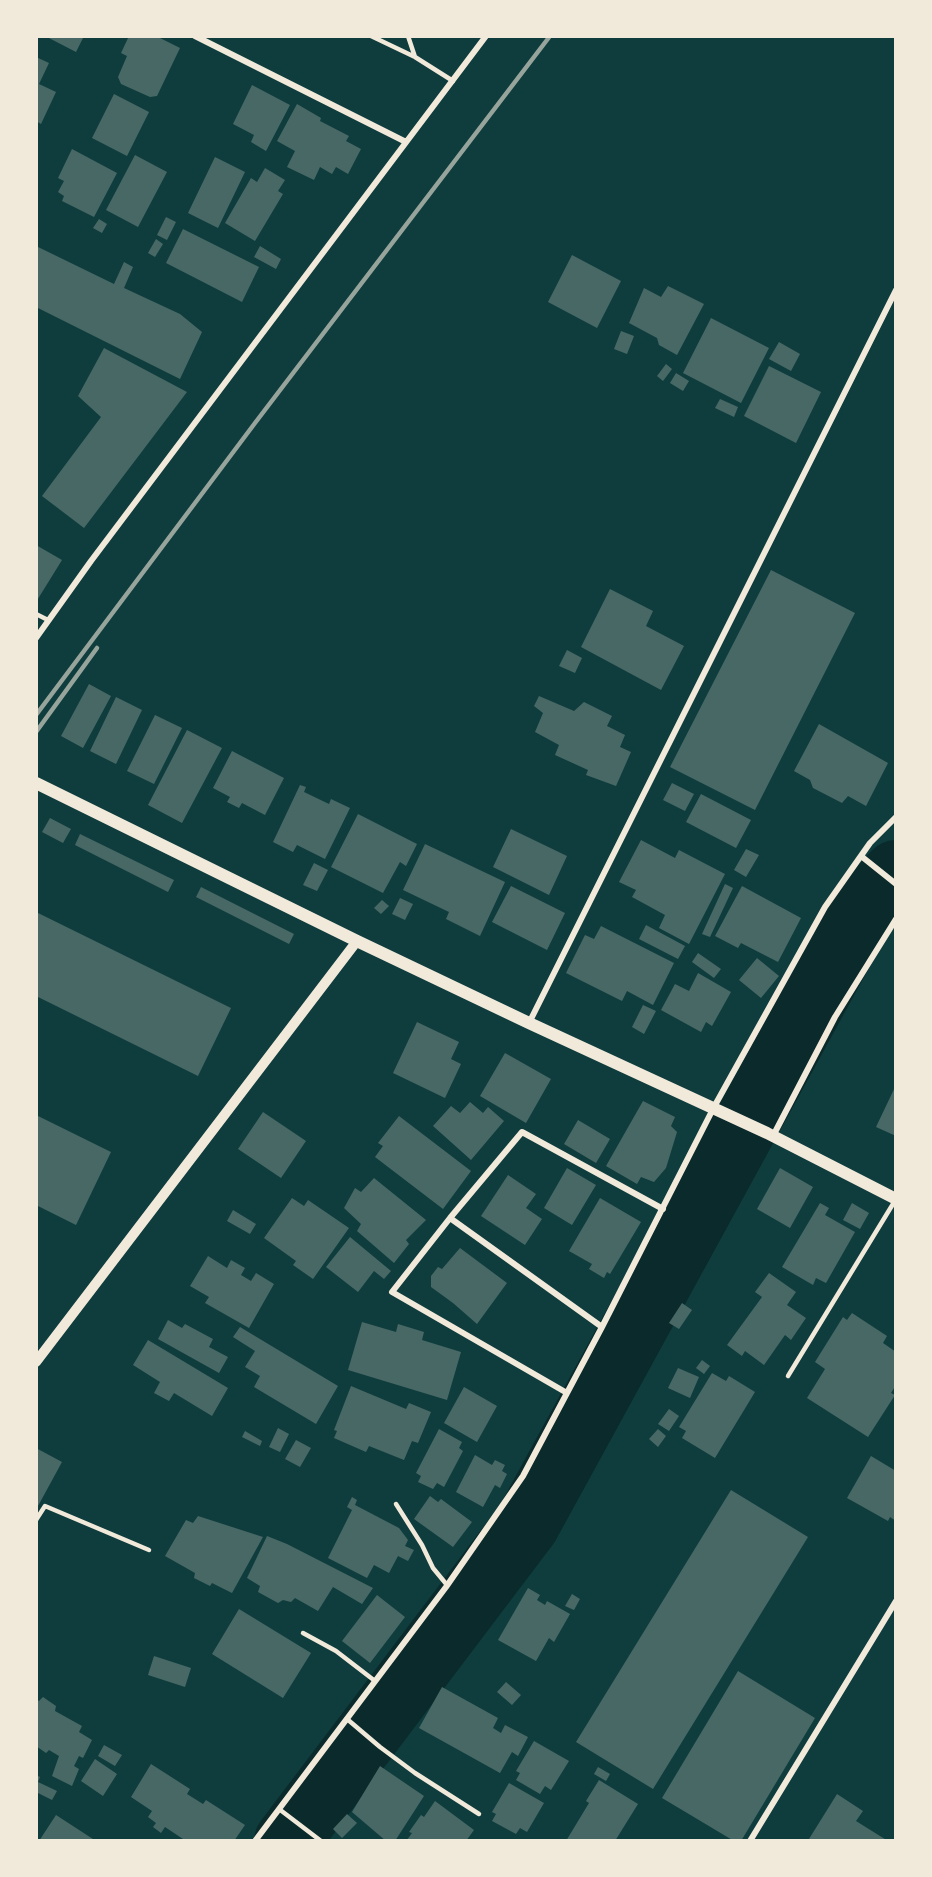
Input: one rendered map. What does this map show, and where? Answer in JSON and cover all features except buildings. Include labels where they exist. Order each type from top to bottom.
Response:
[{"type":"main road","points":[[36,783],[357,941],[770,1134],[896,1199]]},
{"type":"street","points":[[195,36],[406,142]]},
{"type":"street","points":[[36,638],[119,523],[486,36]]},
{"type":"street","points":[[529,1023],[896,290]]},
{"type":"street","points":[[255,1841],[447,1585],[523,1476],[714,1107],[825,907],[870,843],[896,817]]},
{"type":"street","points":[[861,856],[896,884]]},
{"type":"street","points":[[770,1134],[835,1017],[896,919]]},
{"type":"street","points":[[36,1362],[357,941]]},
{"type":"street","points":[[567,1393],[392,1292],[522,1132],[663,1209]]},
{"type":"street","points":[[450,1218],[602,1327]]},
{"type":"street","points":[[750,1841],[896,1601]]},
{"type":"lane","points":[[371,36],[415,57],[454,81]]},
{"type":"lane","points":[[408,36],[415,57]]},
{"type":"lane","points":[[36,614],[48,620]]},
{"type":"lane","points":[[788,1376],[896,1199]]},
{"type":"lane","points":[[396,1504],[422,1545],[433,1568],[447,1585]]},
{"type":"lane","points":[[36,1520],[45,1506],[149,1550]]},
{"type":"lane","points":[[303,1633],[336,1651],[375,1681]]},
{"type":"lane","points":[[347,1719],[415,1773],[479,1814]]},
{"type":"lane","points":[[279,1809],[321,1841]]},
{"type":"waterway","points":[[287,1841],[527,1524],[866,905],[896,873]]},
{"type":"railway","points":[[36,715],[550,36]]},
{"type":"railway","points":[[36,732],[97,648]]}]
